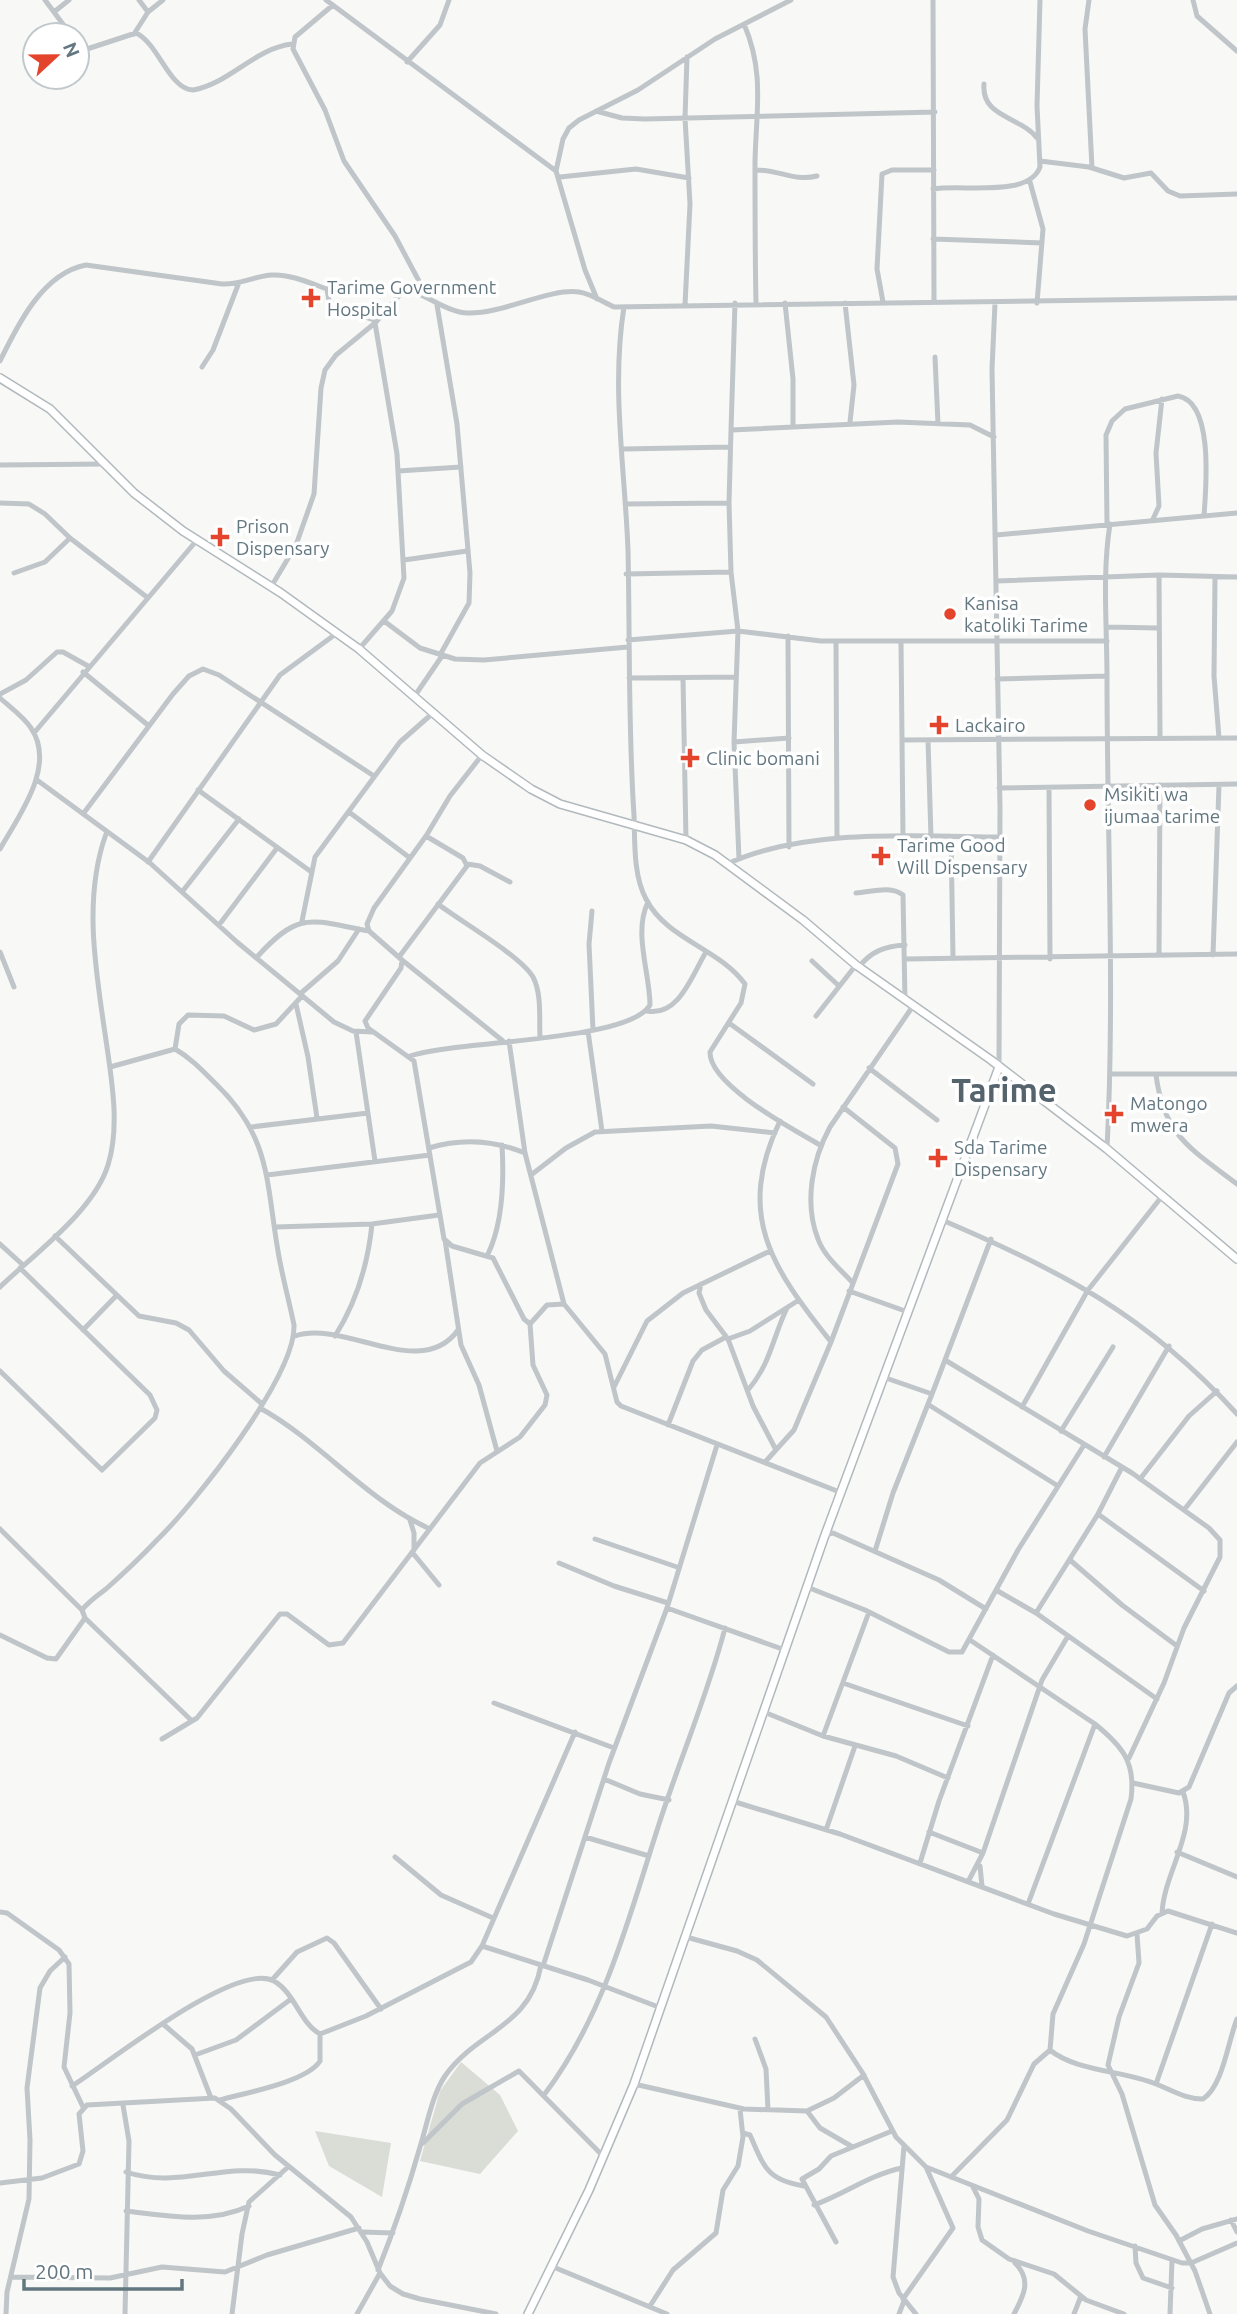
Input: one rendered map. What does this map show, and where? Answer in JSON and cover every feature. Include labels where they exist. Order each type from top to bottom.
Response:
[{"type":"main road","points":[[0,378],[50,409],[134,493],[197,540],[271,587],[359,649],[482,755],[531,789],[559,804],[686,840],[727,864],[803,920],[858,966],[999,1067],[1107,1149],[1237,1259]]},
{"type":"main road","points":[[528,2314],[603,2157],[634,2084],[825,1535],[999,1067]]},
{"type":"street","points":[[45,0],[61,21]]},
{"type":"street","points":[[54,12],[69,0]]},
{"type":"street","points":[[139,0],[148,12]]},
{"type":"street","points":[[134,34],[148,12],[163,0]]},
{"type":"street","points":[[407,62],[440,25],[449,0]]},
{"type":"street","points":[[597,299],[584,270],[558,174],[569,128],[638,90],[687,57],[744,24],[791,0]]},
{"type":"street","points":[[933,0],[934,302]]},
{"type":"street","points":[[933,189],[1011,187],[1030,182],[1037,177],[1040,161],[1040,0]]},
{"type":"street","points":[[1089,0],[1085,29],[1092,168]]},
{"type":"street","points":[[1194,0],[1197,16],[1236,47]]},
{"type":"street","points":[[292,44],[295,37],[330,2],[558,174],[636,169],[688,178]]},
{"type":"street","points":[[744,24],[753,47],[759,79],[755,170],[756,303]]},
{"type":"street","points":[[91,49],[134,34],[144,37],[187,90],[201,89],[276,48],[292,44]]},
{"type":"street","points":[[292,44],[326,110],[344,161],[395,236],[429,300]]},
{"type":"street","points":[[685,305],[687,57]]},
{"type":"street","points":[[984,84],[985,102],[991,108],[1029,128],[1038,139]]},
{"type":"street","points":[[596,111],[622,118],[934,112]]},
{"type":"street","points":[[1040,161],[1092,168],[1130,178],[1151,173],[1168,191],[1180,196],[1237,194]]},
{"type":"street","points":[[755,170],[768,170],[794,179],[817,176]]},
{"type":"street","points":[[883,302],[877,268],[882,174],[892,170],[934,170]]},
{"type":"street","points":[[1030,182],[1039,208],[1042,243],[1037,303]]},
{"type":"street","points":[[933,239],[1042,243]]},
{"type":"street","points":[[0,361],[13,334],[52,280],[71,268],[106,266],[238,285],[272,275],[302,279],[327,289],[329,301],[338,308],[376,322]]},
{"type":"street","points":[[202,367],[213,350],[238,285]]},
{"type":"street","points":[[271,587],[299,537],[314,494],[321,388],[325,370],[336,355],[376,322],[403,291],[416,291],[437,306],[467,313],[492,311],[571,292],[614,307],[735,303],[1037,303],[1237,298]]},
{"type":"street","points":[[735,303],[729,503],[731,572],[738,631],[734,742],[739,859]]},
{"type":"street","points":[[785,303],[793,379],[793,425]]},
{"type":"street","points":[[845,303],[854,385],[850,422]]},
{"type":"street","points":[[995,303],[992,341],[1001,958],[999,1067]]},
{"type":"street","points":[[414,696],[441,655],[469,603],[461,467],[437,306]]},
{"type":"street","points":[[624,307],[618,373],[624,449],[629,678],[637,863],[648,902],[670,928],[706,952],[745,984],[746,992],[710,1052],[713,1066],[754,1105],[820,1145]]},
{"type":"street","points":[[359,649],[384,621],[400,596],[404,560],[398,471],[386,372],[376,322]]},
{"type":"street","points":[[935,357],[938,424]]},
{"type":"street","points":[[1107,1149],[1110,956],[1106,576],[1108,524],[1105,455],[1109,428],[1125,409],[1162,399],[1186,397],[1200,414],[1204,438],[1205,516]]},
{"type":"street","points":[[1153,519],[1159,506],[1156,453],[1162,399]]},
{"type":"street","points":[[731,430],[850,422],[938,424],[970,425],[994,438]]},
{"type":"street","points":[[624,449],[730,447]]},
{"type":"street","points":[[0,465],[106,464]]},
{"type":"street","points":[[398,471],[461,467]]},
{"type":"street","points":[[0,503],[29,504],[54,521],[70,538],[148,598]]},
{"type":"street","points":[[625,504],[729,503]]},
{"type":"street","points":[[996,535],[1237,513]]},
{"type":"street","points":[[14,573],[45,562],[70,538]]},
{"type":"street","points":[[34,733],[197,540]]},
{"type":"street","points":[[404,560],[467,551]]},
{"type":"street","points":[[626,574],[731,572]]},
{"type":"street","points":[[996,581],[1158,575],[1237,577]]},
{"type":"street","points":[[1158,575],[1160,737]]},
{"type":"street","points":[[1215,577],[1214,676],[1219,738]]},
{"type":"street","points":[[384,621],[420,648],[441,655],[484,660],[738,631],[836,640],[1107,641]]},
{"type":"street","points":[[1107,627],[1158,628]]},
{"type":"street","points":[[148,862],[280,675],[337,633]]},
{"type":"street","points":[[788,636],[789,847]]},
{"type":"street","points":[[836,640],[837,838]]},
{"type":"street","points":[[901,641],[902,837]]},
{"type":"street","points":[[0,849],[37,780],[38,757],[34,733],[0,696],[26,680],[57,652],[63,652],[88,666]]},
{"type":"street","points":[[83,814],[189,676],[203,669],[219,675],[374,776]]},
{"type":"street","points":[[83,672],[149,726]]},
{"type":"street","points":[[997,679],[1107,676]]},
{"type":"street","points":[[629,678],[736,677]]},
{"type":"street","points":[[683,678],[686,840]]},
{"type":"street","points":[[302,921],[310,871],[315,857],[400,742],[433,713]]},
{"type":"street","points":[[734,742],[789,738]]},
{"type":"street","points":[[902,740],[1237,738]]},
{"type":"street","points":[[928,740],[931,837]]},
{"type":"street","points":[[482,755],[450,796],[426,836],[374,908],[367,924],[369,930],[506,1041],[525,1153],[564,1304],[605,1354],[621,1406],[842,1493]]},
{"type":"street","points":[[37,780],[106,834],[148,862],[334,1022],[356,1032],[373,1032]]},
{"type":"street","points":[[999,788],[1237,784]]},
{"type":"street","points":[[1160,785],[1160,955]]},
{"type":"street","points":[[1213,955],[1219,785]]},
{"type":"street","points":[[1049,788],[1050,959]]},
{"type":"street","points":[[198,790],[310,871]]},
{"type":"street","points":[[349,813],[410,858]]},
{"type":"street","points":[[182,892],[239,820]]},
{"type":"street","points":[[0,1287],[79,1212],[108,1165],[114,1108],[92,896],[97,859],[106,834]]},
{"type":"street","points":[[426,836],[467,864],[480,866],[510,882]]},
{"type":"street","points":[[951,837],[953,957]]},
{"type":"street","points":[[727,864],[789,847],[837,838],[999,837]]},
{"type":"street","points":[[219,925],[277,848]]},
{"type":"street","points":[[467,864],[401,958],[401,968],[365,1021],[373,1032],[410,1056],[422,1100],[458,1330],[468,1363],[480,1385],[497,1451]]},
{"type":"street","points":[[856,893],[897,890],[903,895],[905,1000]]},
{"type":"street","points":[[647,1011],[650,993],[643,916],[648,902]]},
{"type":"street","points":[[438,904],[527,969],[537,986],[540,1037]]},
{"type":"street","points":[[592,911],[589,944],[591,1031],[601,1131]]},
{"type":"street","points":[[257,957],[285,929],[302,921],[369,930]]},
{"type":"street","points":[[175,1049],[179,1024],[188,1015],[224,1016],[254,1030],[276,1024],[301,995],[338,961],[359,929]]},
{"type":"street","points":[[816,1016],[839,986],[866,958],[884,946],[905,945]]},
{"type":"street","points":[[0,952],[14,987]]},
{"type":"street","points":[[410,1056],[591,1031],[621,1025],[647,1011],[662,1012],[674,1003],[706,952]]},
{"type":"street","points":[[906,959],[1050,959],[1237,954]]},
{"type":"street","points":[[812,961],[839,986]]},
{"type":"street","points":[[296,1004],[308,1057],[317,1118]]},
{"type":"street","points":[[852,1282],[818,1240],[811,1194],[820,1145],[913,1006]]},
{"type":"street","points":[[729,1023],[813,1084]]},
{"type":"street","points":[[356,1032],[375,1161]]},
{"type":"street","points":[[82,1610],[177,1520],[261,1406],[283,1367],[295,1336],[267,1175],[251,1126],[221,1089],[189,1058],[175,1049],[110,1067]]},
{"type":"street","points":[[869,1068],[937,1120]]},
{"type":"street","points":[[1110,1074],[1237,1074]]},
{"type":"street","points":[[1156,1074],[1161,1104],[1171,1127],[1237,1184]]},
{"type":"street","points":[[766,1461],[794,1430],[831,1342],[899,1156],[886,1140],[843,1107]]},
{"type":"street","points":[[251,1126],[368,1113]]},
{"type":"street","points":[[780,1121],[762,1167],[761,1228],[770,1251],[799,1300],[831,1342]]},
{"type":"street","points":[[531,1175],[566,1148],[601,1131],[711,1126],[775,1133]]},
{"type":"street","points":[[267,1175],[430,1152],[457,1141],[502,1145],[525,1153]]},
{"type":"street","points":[[488,1254],[494,1242],[500,1199],[502,1145]]},
{"type":"street","points":[[1022,1407],[1088,1290],[1163,1195]]},
{"type":"street","points":[[276,1227],[372,1224],[439,1215]]},
{"type":"street","points":[[942,1220],[992,1239],[1088,1290],[1169,1346],[1217,1391],[1237,1414]]},
{"type":"street","points":[[335,1336],[357,1290],[370,1247],[372,1224]]},
{"type":"street","points":[[55,1236],[139,1316],[176,1323],[189,1330],[261,1406],[410,1520],[430,1529]]},
{"type":"street","points":[[875,1552],[893,1493],[992,1239]]},
{"type":"street","points":[[162,1739],[192,1721],[280,1614],[287,1614],[329,1644],[338,1646],[349,1637],[480,1462],[520,1437],[547,1400],[534,1372],[530,1324],[524,1319],[497,1262],[488,1254],[452,1246],[445,1240]]},
{"type":"street","points":[[0,1244],[150,1395],[157,1410],[155,1418],[102,1470],[0,1371]]},
{"type":"street","points":[[614,1387],[647,1321],[701,1284],[770,1251]]},
{"type":"street","points":[[701,1284],[699,1293],[706,1310],[727,1338],[753,1406],[776,1450]]},
{"type":"street","points":[[849,1291],[908,1312]]},
{"type":"street","points":[[83,1330],[117,1295]]},
{"type":"street","points":[[668,1426],[693,1361],[702,1350],[750,1331],[799,1300]]},
{"type":"street","points":[[530,1324],[547,1305],[564,1304]]},
{"type":"street","points":[[748,1390],[769,1360],[774,1337],[787,1308]]},
{"type":"street","points":[[295,1336],[315,1332],[406,1350],[429,1351],[448,1342],[458,1330]]},
{"type":"street","points":[[1104,1457],[1169,1346]]},
{"type":"street","points":[[1061,1431],[1113,1347]]},
{"type":"street","points":[[945,1360],[1122,1467],[1184,1510],[1220,1540],[1220,1557],[1177,1646],[1157,1699],[1129,1758]]},
{"type":"street","points":[[883,1377],[932,1394]]},
{"type":"street","points":[[1140,1479],[1189,1416],[1217,1391]]},
{"type":"street","points":[[1230,1406],[1237,1399]]},
{"type":"street","points":[[929,1405],[1058,1486]]},
{"type":"street","points":[[1184,1510],[1237,1442]]},
{"type":"street","points":[[357,2314],[379,2272],[444,2077],[468,2053],[517,2016],[533,1991],[614,1748],[667,1605],[717,1445]]},
{"type":"street","points":[[807,1587],[869,1612],[949,1652],[962,1652],[996,1590],[1084,1445]]},
{"type":"street","points":[[1036,1613],[1098,1514],[1122,1467]]},
{"type":"street","points":[[1098,1514],[1204,1591]]},
{"type":"street","points":[[410,1520],[415,1533],[413,1551],[439,1585]]},
{"type":"street","points":[[0,1529],[82,1610],[85,1618],[192,1721]]},
{"type":"street","points":[[825,1535],[833,1533],[939,1580],[986,1609]]},
{"type":"street","points":[[595,1539],[677,1567]]},
{"type":"street","points":[[1070,1560],[1122,1605],[1177,1646]]},
{"type":"street","points":[[559,1563],[785,1650]]},
{"type":"street","points":[[996,1590],[1036,1613],[1157,1699]]},
{"type":"street","points":[[822,1736],[869,1612]]},
{"type":"street","points":[[0,1635],[47,1658],[56,1659],[85,1618]]},
{"type":"street","points":[[544,2095],[587,2030],[607,1986],[649,1856],[713,1675],[725,1628]]},
{"type":"street","points":[[969,1880],[984,1853],[1040,1687],[1068,1636]]},
{"type":"street","points":[[951,2176],[1007,2120],[1034,2064],[1050,2050],[1053,2014],[1091,1925],[1121,1836],[1133,1783],[1129,1758],[1114,1739],[970,1640]]},
{"type":"street","points":[[920,1863],[993,1655]]},
{"type":"street","points":[[843,1683],[968,1726]]},
{"type":"street","points":[[732,1801],[826,1830],[1091,1925],[1128,1936],[1137,1934],[1162,1913],[1189,1817],[1183,1792],[1203,1759],[1229,1693],[1237,1686]]},
{"type":"street","points":[[494,1703],[614,1748]]},
{"type":"street","points":[[764,1712],[822,1736],[897,1756],[948,1778]]},
{"type":"street","points":[[1028,1904],[1095,1724]]},
{"type":"street","points":[[320,2034],[341,2028],[463,1967],[482,1946],[553,1789],[575,1732]]},
{"type":"street","points":[[826,1830],[855,1746]]},
{"type":"street","points":[[604,1779],[640,1794],[669,1800]]},
{"type":"street","points":[[1133,1783],[1150,1789],[1183,1792]]},
{"type":"street","points":[[929,1832],[984,1853]]},
{"type":"street","points":[[585,1837],[649,1856]]},
{"type":"street","points":[[1177,1852],[1237,1877]]},
{"type":"street","points":[[394,1857],[441,1895],[494,1918]]},
{"type":"street","points":[[979,1863],[982,1886]]},
{"type":"street","points":[[0,1912],[51,1943],[65,1957],[71,1981],[64,2067],[83,2107]]},
{"type":"street","points":[[1162,1913],[1178,1912],[1237,1933]]},
{"type":"street","points":[[1156,2084],[1212,1924]]},
{"type":"street","points":[[1137,1934],[1139,1963],[1107,2060],[1122,2094],[1155,2205],[1191,2263],[1206,2297],[1209,2314]]},
{"type":"street","points":[[686,1937],[737,1951],[770,1969],[826,2017],[864,2075],[892,2131],[926,2167],[953,2228],[903,2300],[899,2314]]},
{"type":"street","points":[[72,2087],[191,2004],[248,1981],[272,1980],[297,1952],[327,1938],[334,1943],[381,2009]]},
{"type":"street","points":[[482,1946],[607,1986],[662,2009]]},
{"type":"street","points":[[6,2314],[10,2278],[30,2180],[27,2088],[40,1988],[65,1957]]},
{"type":"street","points":[[220,2101],[312,2070],[320,2061],[320,2034],[272,1980]]},
{"type":"street","points":[[195,2055],[236,2040],[291,1999]]},
{"type":"street","points":[[1050,2050],[1191,2098],[1207,2097],[1220,2074],[1237,2020]]},
{"type":"street","points":[[163,2024],[187,2043],[195,2055],[211,2098]]},
{"type":"street","points":[[755,2039],[766,2069],[768,2110]]},
{"type":"street","points":[[421,2145],[462,2104],[516,2072],[526,2075],[603,2157]]},
{"type":"street","points":[[634,2084],[740,2109],[807,2111],[834,2098],[864,2075]]},
{"type":"street","points":[[83,2107],[211,2098],[220,2101],[288,2167],[351,2217],[361,2230],[379,2272],[403,2294],[496,2314]]},
{"type":"street","points":[[123,2105],[129,2141],[126,2172],[125,2314]]},
{"type":"street","points":[[0,2183],[30,2180],[67,2171],[83,2160],[79,2114],[83,2107]]},
{"type":"street","points":[[650,2306],[673,2270],[716,2233],[723,2189],[736,2174],[743,2133],[740,2109]]},
{"type":"street","points":[[807,2111],[820,2128],[851,2146]]},
{"type":"street","points":[[836,2242],[804,2186],[804,2177],[819,2169],[831,2156],[892,2131]]},
{"type":"street","points":[[743,2133],[750,2135],[767,2171],[785,2181],[804,2186]]},
{"type":"street","points":[[904,2146],[893,2277],[903,2300],[916,2314]]},
{"type":"street","points":[[235,2314],[237,2269],[248,2206],[251,2198],[288,2167]]},
{"type":"street","points":[[926,2167],[1088,2231],[1172,2260],[1191,2263],[1237,2243]]},
{"type":"street","points":[[814,2205],[839,2196],[869,2177],[902,2168]]},
{"type":"street","points":[[126,2172],[164,2180],[248,2169],[280,2175]]},
{"type":"street","points":[[971,2184],[979,2199],[978,2227],[982,2240],[1013,2260],[1054,2274],[1081,2296],[1124,2314]]},
{"type":"street","points":[[127,2211],[205,2217],[230,2214],[248,2206]]},
{"type":"street","points":[[1179,2241],[1234,2220],[1237,2232]]},
{"type":"street","points":[[0,2280],[127,2275],[162,2267],[211,2272],[237,2269],[267,2255],[361,2230],[393,2233]]},
{"type":"street","points":[[1135,2246],[1136,2263],[1143,2278],[1172,2288]]},
{"type":"street","points":[[1013,2260],[1025,2275],[1026,2285],[1014,2314]]},
{"type":"street","points":[[1170,2314],[1172,2260]]},
{"type":"street","points":[[551,2266],[650,2306],[656,2312],[667,2314]]},
{"type":"street","points":[[1074,2314],[1081,2296]]},
{"type":"shaded area","points":[[461,2062],[500,2095],[518,2131],[480,2174],[420,2161],[440,2091]]},
{"type":"shaded area","points":[[315,2131],[391,2143],[382,2197],[329,2166]]},
{"type":"place","name":"Tarime Government Hospital","points":[[311,298]]},
{"type":"place","name":"Prison Dispensary","points":[[220,537]]},
{"type":"place","name":"Kanisa katoliki Tarime","points":[[950,614]]},
{"type":"place","name":"Lackairo","points":[[939,725]]},
{"type":"place","name":"Clinic bomani","points":[[690,758]]},
{"type":"place","name":"Msikiti wa ijumaa tarime","points":[[1090,805]]},
{"type":"place","name":"Tarime Good Will Dispensary","points":[[881,856]]},
{"type":"place","name":"Matongo mwera","points":[[1114,1114]]},
{"type":"place","name":"Sda Tarime Dispensary","points":[[938,1158]]},
{"type":"district","name":"Tarime","points":[[1004,1089]]}]
